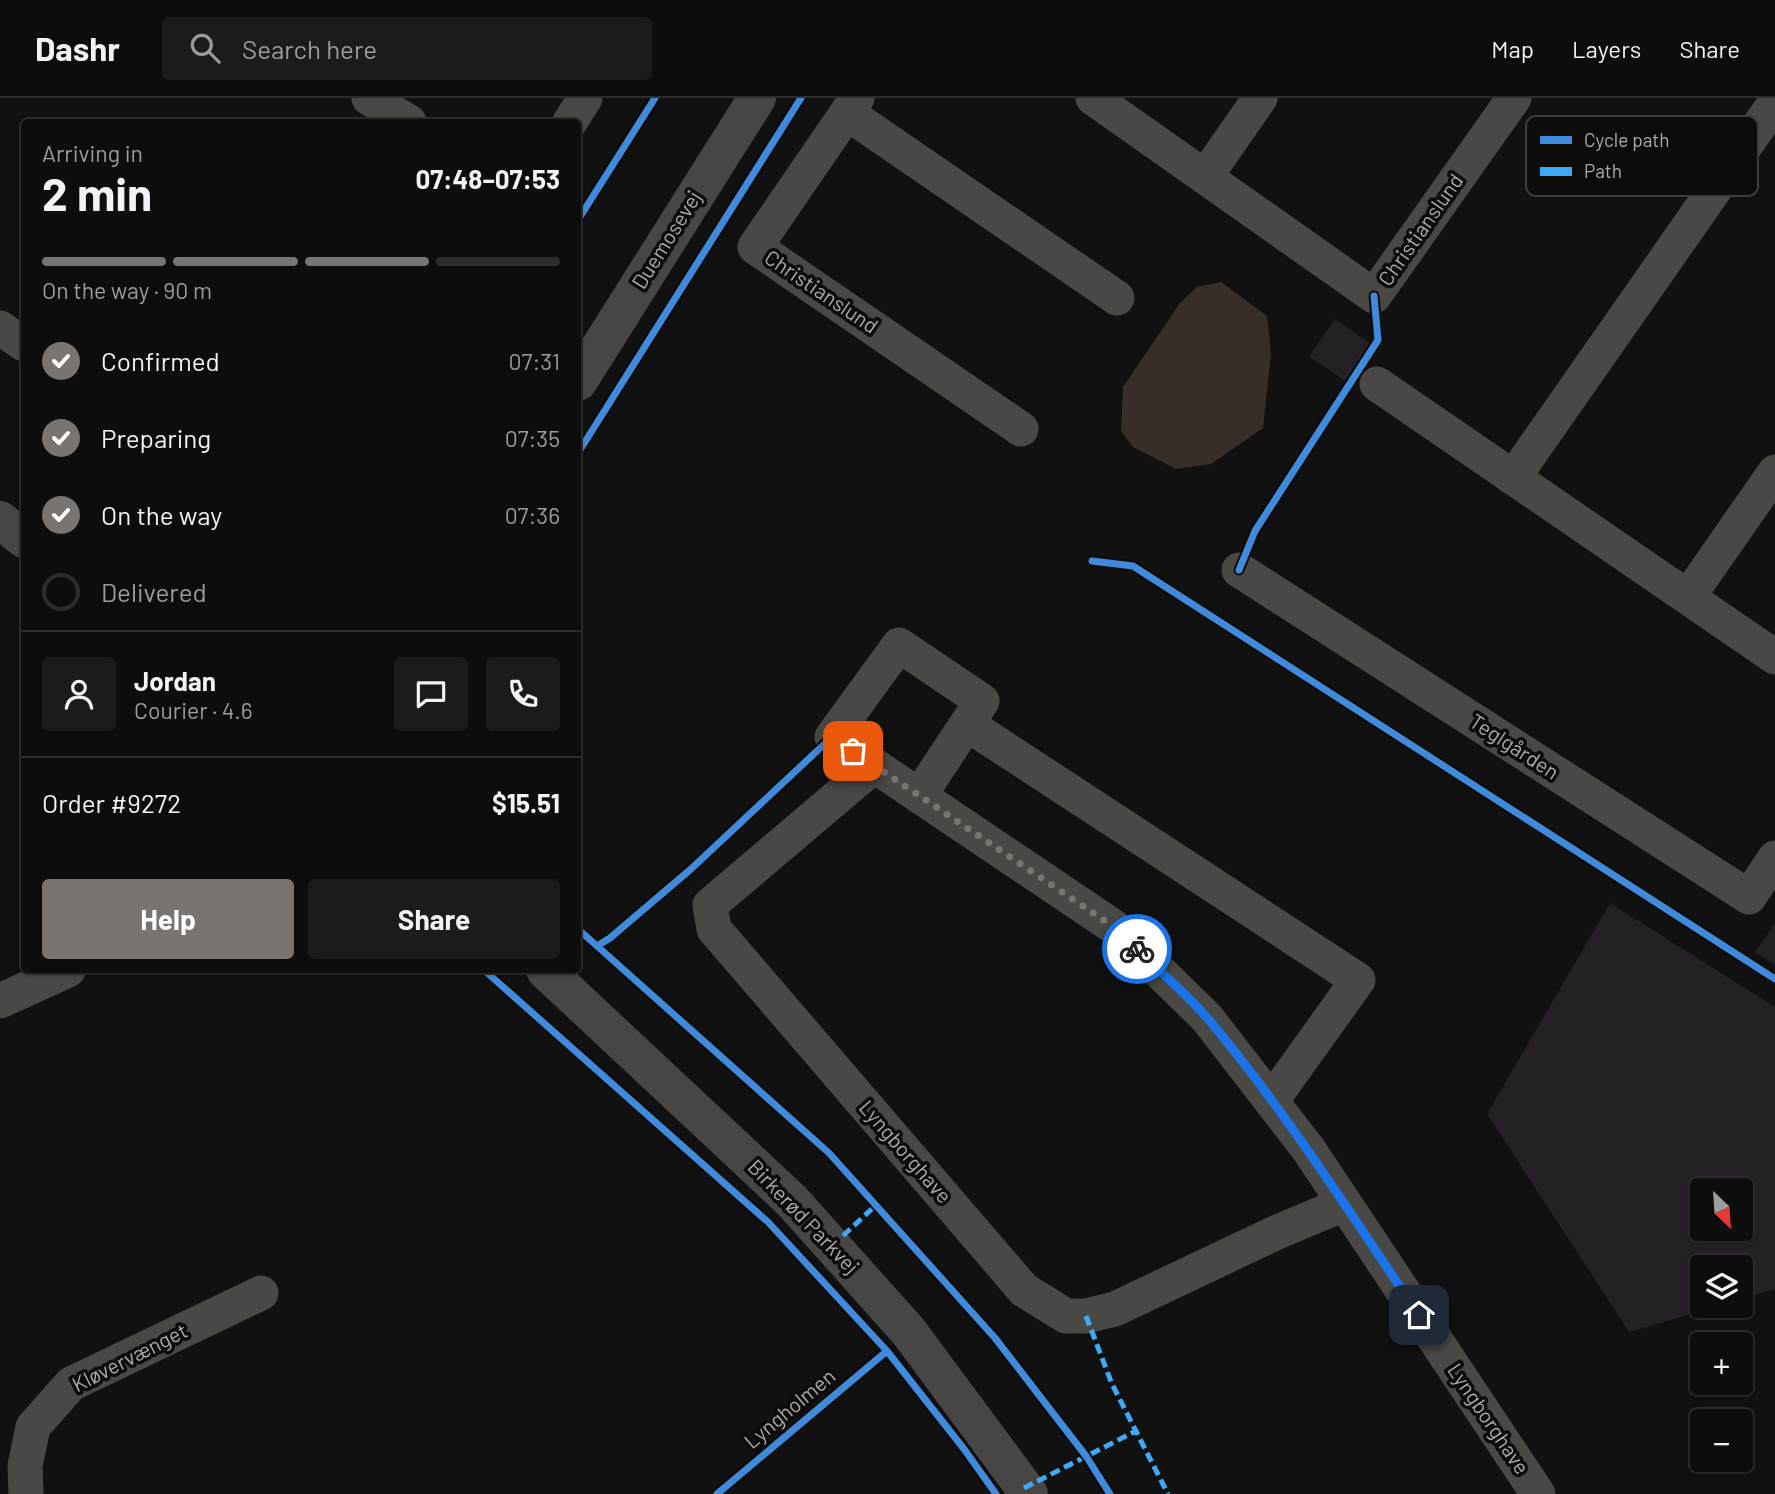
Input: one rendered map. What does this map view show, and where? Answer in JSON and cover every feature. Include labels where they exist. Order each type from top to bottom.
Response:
[{"type":"street","points":[[369,98],[404,119]]},
{"type":"street","points":[[572,119],[585,98]]},
{"type":"street","name":"Duemosevej","points":[[581,377],[757,98]]},
{"type":"street","name":"Christianslund","points":[[1093,98],[1374,296],[1514,98]]},
{"type":"street","points":[[1205,177],[1259,98]]},
{"type":"street","points":[[1758,127],[1775,103]]},
{"type":"street","name":"Christianslund","points":[[1021,429],[755,247],[852,106],[1117,298]]},
{"type":"street","points":[[1513,478],[1710,196]]},
{"type":"street","points":[[0,328],[21,342]]},
{"type":"street","points":[[1377,384],[1775,657]]},
{"type":"street","points":[[1688,597],[1775,472]]},
{"type":"street","points":[[0,520],[21,537]]},
{"type":"street","name":"Teglgården","points":[[1239,570],[1749,897],[1775,858]]},
{"type":"street","name":"Lyngborghave","points":[[919,796],[982,701],[899,645],[832,737],[874,766],[1114,927],[1208,1018],[1272,1100],[1538,1494]]},
{"type":"street","points":[[967,724],[1358,980],[1272,1100]]},
{"type":"street","name":"Lyngborghave","points":[[874,766],[710,905],[714,929],[1024,1290],[1066,1316],[1086,1316],[1115,1309],[1273,1234],[1344,1204]]},
{"type":"street","points":[[0,1002],[62,973]]},
{"type":"street","name":"Birkerød Parkvej","points":[[548,973],[792,1201],[909,1332],[1029,1494]]},
{"type":"street","name":"Kløvervænget","points":[[26,1494],[25,1466],[33,1427],[71,1384],[261,1293]]},
{"type":"shaded area","points":[[1221,282],[1267,316],[1271,354],[1263,428],[1211,464],[1176,469],[1133,447],[1121,431],[1123,387],[1180,303],[1197,287]]},
{"type":"shaded area","points":[[1335,319],[1371,344],[1345,381],[1309,356]]},
{"type":"shaded area","points":[[1610,903],[1775,1007],[1775,1289],[1753,1295],[1753,1255],[1690,1255],[1690,1314],[1629,1332],[1487,1114]]},
{"type":"shaded area","points":[[1775,923],[1775,965],[1755,952]]},
{"type":"marked path","points":[[832,1246],[876,1205]]},
{"type":"marked path","points":[[1086,1316],[1112,1384],[1168,1494]]},
{"type":"marked path","points":[[1024,1488],[1136,1431]]},
{"type":"cycle path","points":[[581,215],[655,98]]},
{"type":"cycle path","points":[[581,448],[801,98]]},
{"type":"cycle path","points":[[1239,570],[1255,531],[1378,340],[1374,296]]},
{"type":"cycle path","points":[[1092,561],[1133,566],[1775,979]]},
{"type":"cycle path","points":[[597,946],[691,869],[832,737]]},
{"type":"cycle path","points":[[581,932],[829,1153],[995,1338],[1086,1456],[1110,1494]]},
{"type":"cycle path","points":[[487,973],[768,1222],[887,1351],[996,1494]]},
{"type":"cycle path","name":"Lyngholmen","points":[[717,1494],[887,1351]]},
{"type":"way so far","points":[[853,751],[1114,927],[1137,949]]},
{"type":"route","points":[[1137,949],[1208,1018],[1272,1100],[1309,1150],[1419,1315]]}]
